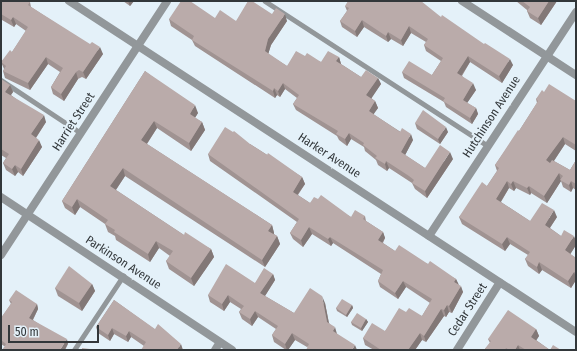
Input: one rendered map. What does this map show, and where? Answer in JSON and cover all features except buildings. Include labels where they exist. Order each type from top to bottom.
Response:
[{"type":"street","name":"Harker Avenue","points":[[69,1],[576,332]]},
{"type":"street","name":"Harriet Street","points":[[1,255],[167,1]]},
{"type":"street","points":[[462,1],[576,75]]},
{"type":"street","name":"Hutchinson Avenue","points":[[430,236],[576,12]]},
{"type":"street","name":"Parkinson Avenue","points":[[1,198],[122,276],[232,350]]},
{"type":"street","name":"Cedar Street","points":[[457,350],[500,282]]},
{"type":"street","points":[[215,350],[220,342]]},
{"type":"lane","points":[[265,1],[488,146]]},
{"type":"lane","points":[[1,80],[81,133]]},
{"type":"lane","points":[[74,350],[122,276]]}]
